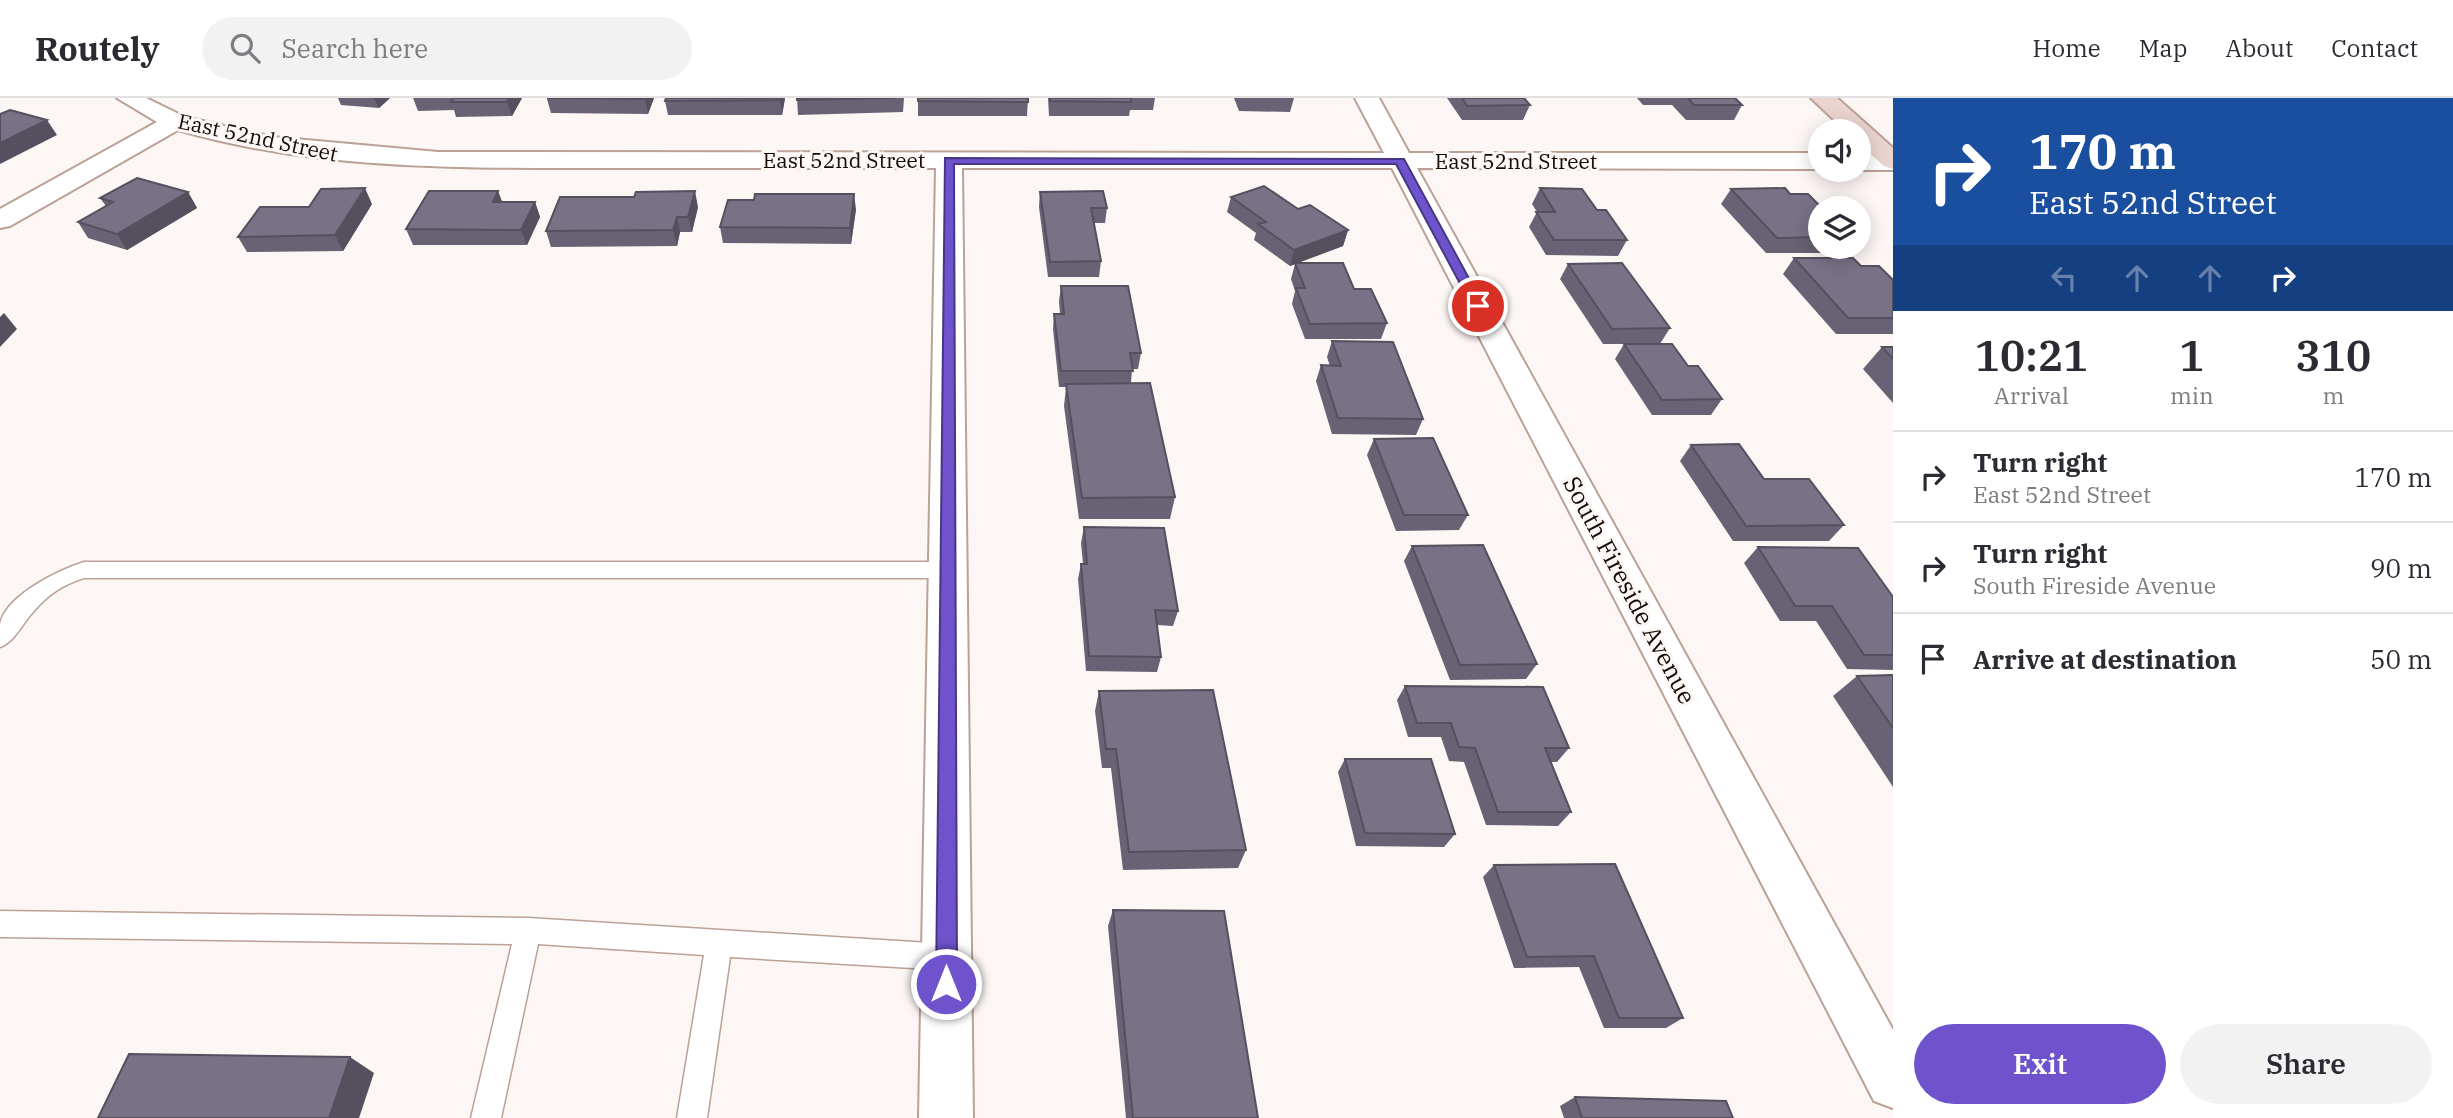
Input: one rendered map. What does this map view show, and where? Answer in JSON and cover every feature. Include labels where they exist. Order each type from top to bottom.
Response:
[{"type":"main road","points":[[1823,98],[1893,161]]},
{"type":"street","name":"East 52nd Street","points":[[129,98],[175,122],[290,148],[351,156],[438,160],[1808,162]]},
{"type":"street","name":"South Fireside Avenue","points":[[1367,98],[1893,1082]]},
{"type":"street","points":[[0,220],[175,122]]},
{"type":"street","points":[[946,1118],[949,160]]},
{"type":"street","points":[[1871,162],[1893,161]]},
{"type":"lane","points":[[0,638],[39,590],[62,575],[84,570],[948,570]]},
{"type":"lane","points":[[0,924],[528,931],[946,957]]},
{"type":"lane","points":[[486,1118],[528,931]]},
{"type":"lane","points":[[692,1118],[719,944]]},
{"type":"building","points":[[454,98],[509,98],[507,102],[451,102]]},
{"type":"building","points":[[547,98],[645,98],[645,99]]},
{"type":"building","points":[[666,98],[780,98],[780,100],[665,101]]},
{"type":"building","points":[[797,98],[895,98],[797,100]]},
{"type":"building","points":[[918,98],[1028,98],[1028,102],[918,101]]},
{"type":"building","points":[[1050,98],[1131,98],[1131,102],[1050,101]]},
{"type":"building","points":[[1462,98],[1524,98],[1530,105],[1467,106]]},
{"type":"building","points":[[1688,98],[1735,98],[1742,105],[1694,105]]},
{"type":"building","points":[[10,110],[47,120],[0,143],[0,114]]},
{"type":"building","points":[[137,178],[188,192],[117,234],[78,222],[113,202],[100,198]]},
{"type":"building","points":[[1264,186],[1298,209],[1310,205],[1348,230],[1294,250],[1258,224],[1266,222],[1231,197]]},
{"type":"building","points":[[365,188],[335,235],[238,237],[260,207],[309,207],[321,189]]},
{"type":"building","points":[[1540,188],[1582,189],[1597,210],[1606,210],[1627,240],[1554,240],[1536,212],[1555,212]]},
{"type":"building","points":[[1785,188],[1790,194],[1808,194],[1808,237],[1777,238],[1731,189]]},
{"type":"building","points":[[429,191],[498,191],[493,202],[535,202],[521,230],[406,229]]},
{"type":"building","points":[[695,191],[688,217],[677,217],[673,230],[546,231],[560,197],[634,197],[636,192]]},
{"type":"building","points":[[1103,191],[1107,208],[1091,208],[1101,261],[1050,262],[1040,192]]},
{"type":"building","points":[[755,194],[854,194],[850,228],[720,227],[728,200],[754,200]]},
{"type":"building","points":[[1794,258],[1854,259],[1861,266],[1879,266],[1893,280],[1893,318],[1848,318]]},
{"type":"building","points":[[1295,263],[1343,263],[1354,289],[1371,289],[1387,323],[1310,324],[1296,288],[1305,288]]},
{"type":"building","points":[[1622,263],[1670,328],[1612,329],[1568,264]]},
{"type":"building","points":[[1061,286],[1128,286],[1141,353],[1130,353],[1133,371],[1061,371],[1054,314],[1064,314]]},
{"type":"building","points":[[1332,341],[1393,342],[1423,419],[1338,418],[1321,365],[1341,366]]},
{"type":"building","points":[[1624,344],[1672,344],[1688,366],[1698,366],[1722,399],[1662,400]]},
{"type":"building","points":[[1882,347],[1893,347],[1893,359]]},
{"type":"building","points":[[1150,383],[1175,497],[1082,498],[1066,384]]},
{"type":"building","points":[[1433,438],[1468,515],[1404,515],[1374,439]]},
{"type":"building","points":[[1739,444],[1764,479],[1809,479],[1844,525],[1746,526],[1691,445]]},
{"type":"building","points":[[1084,527],[1164,528],[1178,611],[1155,610],[1161,657],[1089,656],[1081,564],[1087,564]]},
{"type":"building","points":[[1483,545],[1537,664],[1460,665],[1412,546]]},
{"type":"building","points":[[1758,547],[1858,548],[1893,597],[1893,655],[1864,655],[1832,606],[1795,606]]},
{"type":"building","points":[[1893,675],[1893,728],[1857,676]]},
{"type":"building","points":[[1405,686],[1543,687],[1569,748],[1545,748],[1571,812],[1498,812],[1475,748],[1459,747],[1451,723],[1417,723]]},
{"type":"building","points":[[1213,690],[1246,850],[1129,852],[1116,749],[1106,749],[1099,691]]},
{"type":"building","points":[[1345,759],[1431,759],[1455,834],[1365,833]]},
{"type":"building","points":[[1615,864],[1683,1018],[1619,1018],[1594,956],[1527,957],[1494,865]]},
{"type":"building","points":[[1113,910],[1224,911],[1258,1118],[1133,1118]]},
{"type":"building","points":[[129,1054],[350,1057],[329,1118],[98,1118]]},
{"type":"building","points":[[1575,1097],[1726,1101],[1733,1118],[1582,1118]]},
{"type":"route","points":[[946,984],[949,160],[1400,161],[1478,306]]}]
